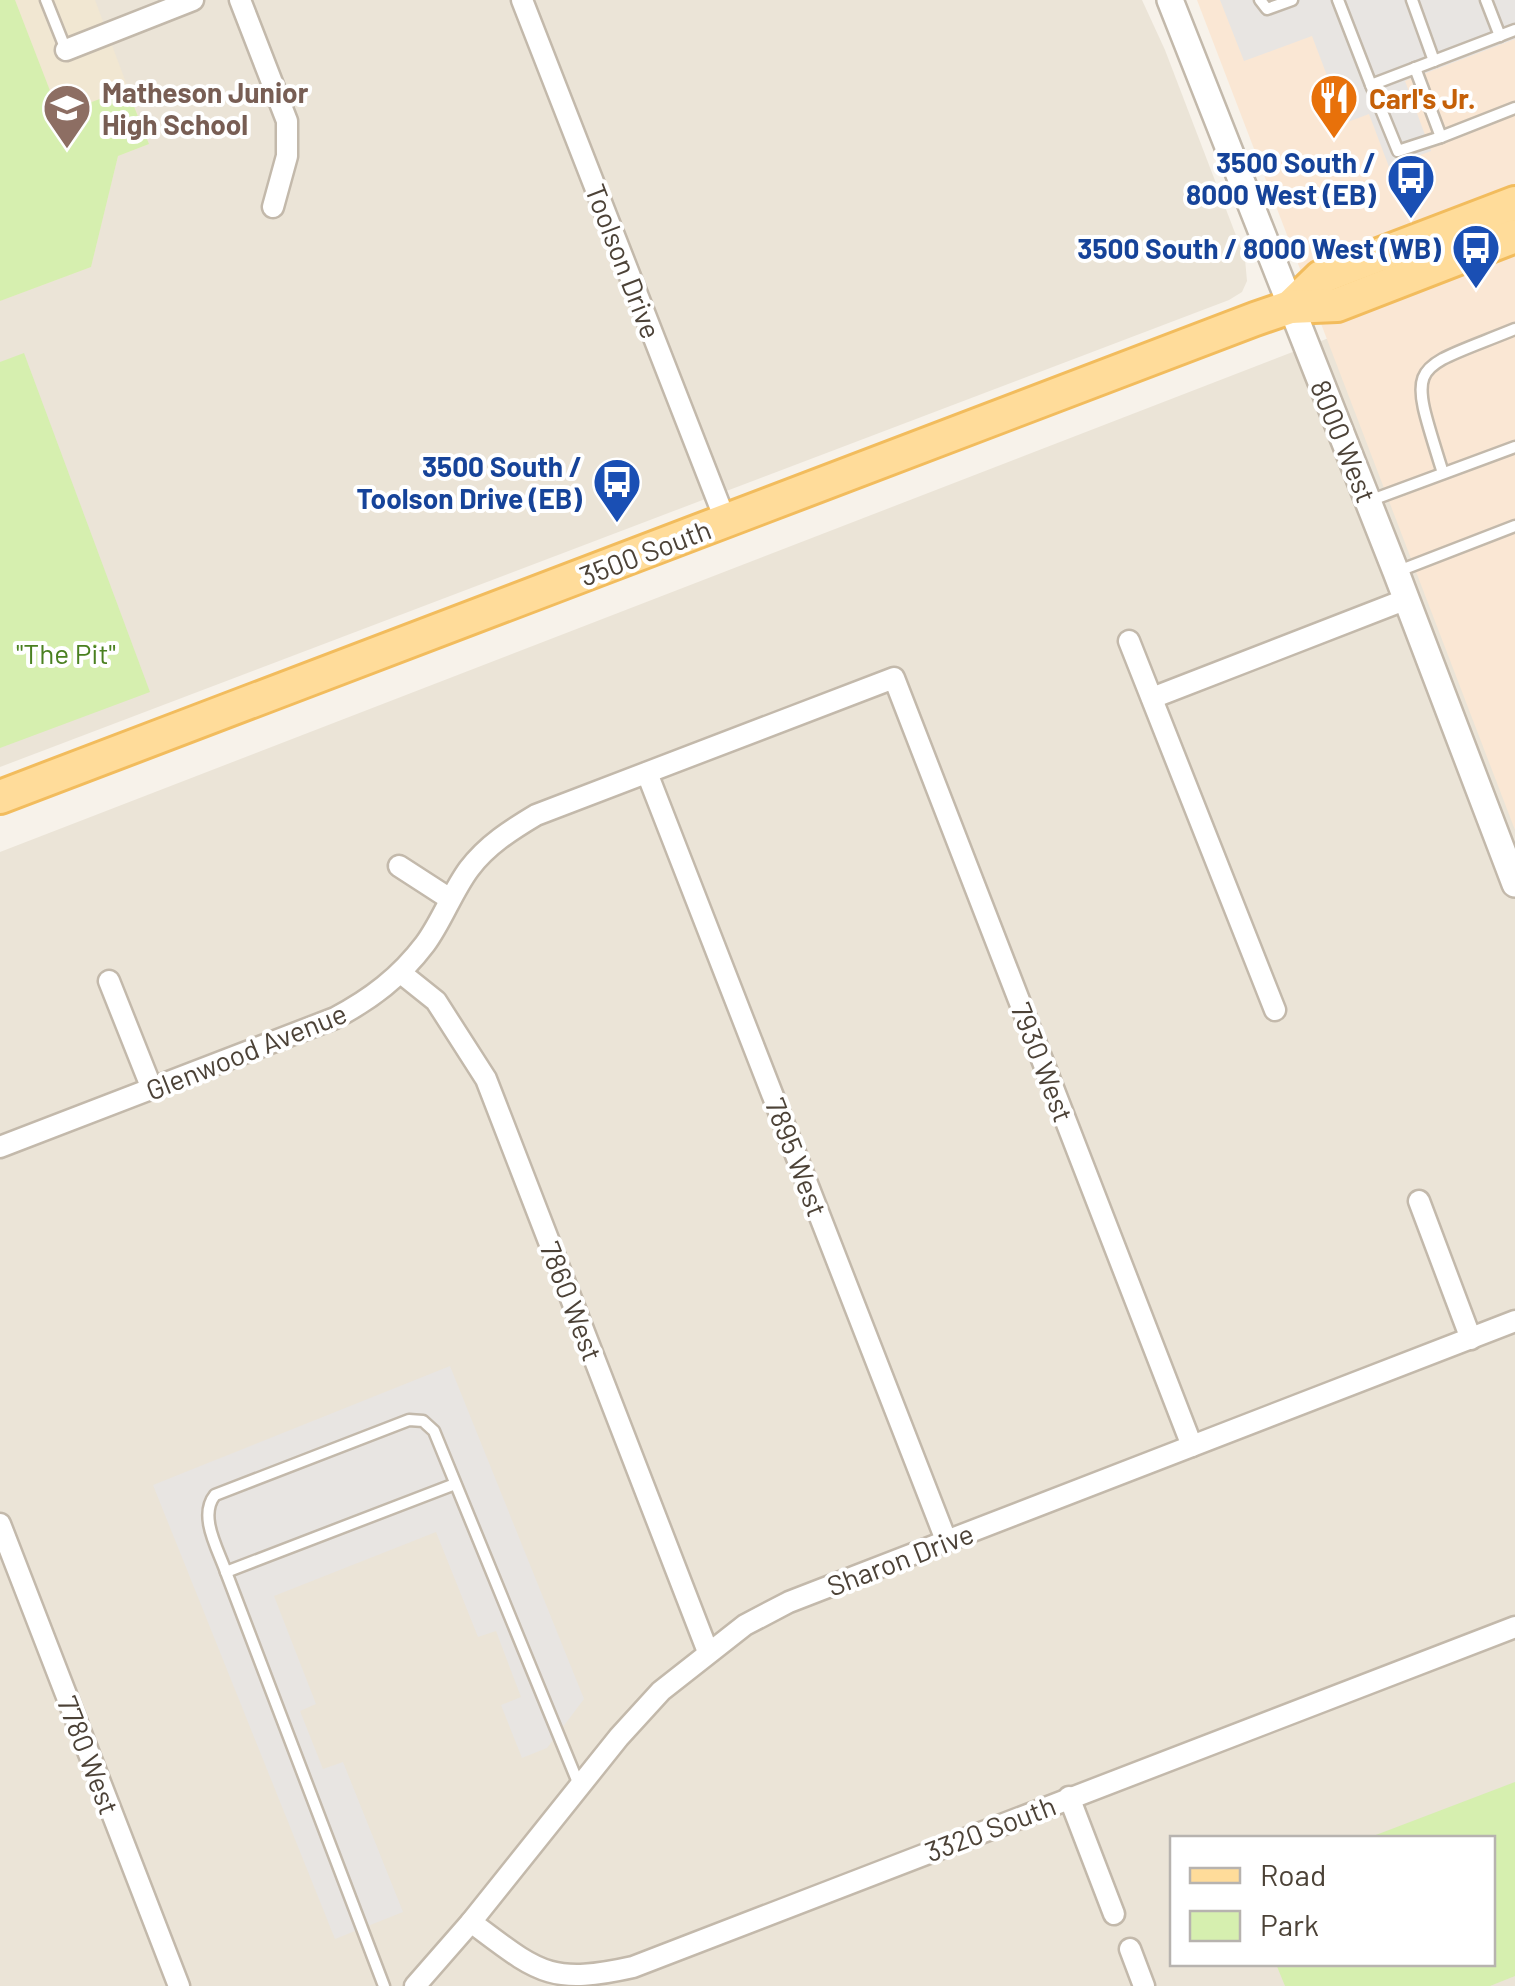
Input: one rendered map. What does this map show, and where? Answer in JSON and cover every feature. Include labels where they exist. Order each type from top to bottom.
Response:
[{"type":"main road","name":"3500 South","points":[[1290,307],[1322,278],[1515,203]]},
{"type":"main road","name":"3500 South","points":[[0,798],[1290,307],[1337,306],[1515,236]]},
{"type":"street","points":[[66,50],[193,0]]},
{"type":"street","points":[[240,0],[287,121],[286,156],[273,207]]},
{"type":"street","name":"Toolson Drive","points":[[522,0],[726,522]]},
{"type":"street","name":"8000 West","points":[[1170,0],[1406,599],[1506,832],[1515,884]]},
{"type":"street","points":[[1152,698],[1406,599]]},
{"type":"street","points":[[1129,642],[1274,1010]]},
{"type":"street","name":"Glenwood Avenue","points":[[0,1147],[335,1018],[369,1001],[401,973],[426,942],[470,868],[500,836],[536,814],[894,678]]},
{"type":"street","name":"7930 West","points":[[894,678],[1192,1446]]},
{"type":"street","name":"7895 West","points":[[647,773],[946,1540]]},
{"type":"street","points":[[399,866],[450,899]]},
{"type":"street","name":"7860 West","points":[[401,973],[436,1002],[486,1079],[708,1652]]},
{"type":"street","points":[[109,982],[152,1089]]},
{"type":"street","points":[[1419,1201],[1471,1339]]},
{"type":"street","name":"Sharon Drive","points":[[414,1986],[661,1690],[745,1625],[789,1602],[946,1540],[1515,1321]]},
{"type":"street","name":"7780 West","points":[[0,1524],[179,1986]]},
{"type":"street","name":"3320 South","points":[[471,1922],[526,1963],[560,1977],[591,1978],[633,1967],[1515,1627]]},
{"type":"street","points":[[1068,1798],[1114,1914]]},
{"type":"street","points":[[1130,1949],[1144,1986]]},
{"type":"lane","points":[[46,0],[66,50]]},
{"type":"lane","points":[[1260,0],[1267,9],[1292,0]]},
{"type":"lane","points":[[1338,0],[1398,151],[1515,108]]},
{"type":"lane","points":[[1412,0],[1434,61]]},
{"type":"lane","points":[[1486,0],[1500,36]]},
{"type":"lane","points":[[1371,85],[1515,30]]},
{"type":"lane","points":[[1415,68],[1440,136]]},
{"type":"lane","points":[[1443,473],[1420,400],[1421,376],[1430,363],[1515,329]]},
{"type":"lane","points":[[1368,501],[1515,447]]},
{"type":"lane","points":[[1396,572],[1515,526]]},
{"type":"lane","points":[[384,1986],[226,1572],[208,1518],[208,1504],[215,1495],[409,1420],[423,1420],[434,1431],[579,1786]]},
{"type":"lane","points":[[226,1572],[454,1484]]},
{"type":"shaded area","points":[[0,0],[1142,0],[1245,259],[1247,281],[1242,292],[1229,300],[0,767]]},
{"type":"shaded area","name":"Matheson Junior High School","points":[[0,0],[95,0],[149,144],[118,156],[91,267],[0,301]]},
{"type":"shaded area","points":[[1197,0],[1515,0],[1515,830]]},
{"type":"shaded area","points":[[1220,0],[1515,0],[1515,39],[1405,81],[1431,151],[1389,167],[1369,114],[1345,123],[1312,36],[1244,61]]},
{"type":"shaded area","points":[[1515,266],[1515,1986],[0,1986],[0,852]]},
{"type":"shaded area","points":[[450,1366],[584,1699],[547,1748],[522,1758],[501,1705],[521,1697],[496,1631],[478,1637],[436,1532],[274,1596],[316,1704],[300,1711],[323,1769],[343,1762],[403,1912],[335,1939],[153,1485]]},
{"type":"green space","name":"Matheson Junior High School","points":[[0,0],[15,0],[59,114],[127,89],[149,144],[118,156],[91,267],[0,301]]},
{"type":"green space","name":"\"The Pit\"","points":[[24,353],[150,692],[0,748],[0,362]]},
{"type":"green space","points":[[1515,1782],[1515,1976],[1490,1986],[1285,1986],[1277,1966],[1495,1966],[1495,1836],[1373,1836]]},
{"type":"place","name":"Carl's Jr.","points":[[1334,140]]},
{"type":"place","name":"Matheson Junior High School","points":[[67,150]]},
{"type":"place","name":"3500 South / 8000 West (EB)","points":[[1411,220]]},
{"type":"place","name":"3500 South / 8000 West (WB)","points":[[1476,290]]},
{"type":"place","name":"3500 South / Toolson Drive (EB)","points":[[617,524]]}]
